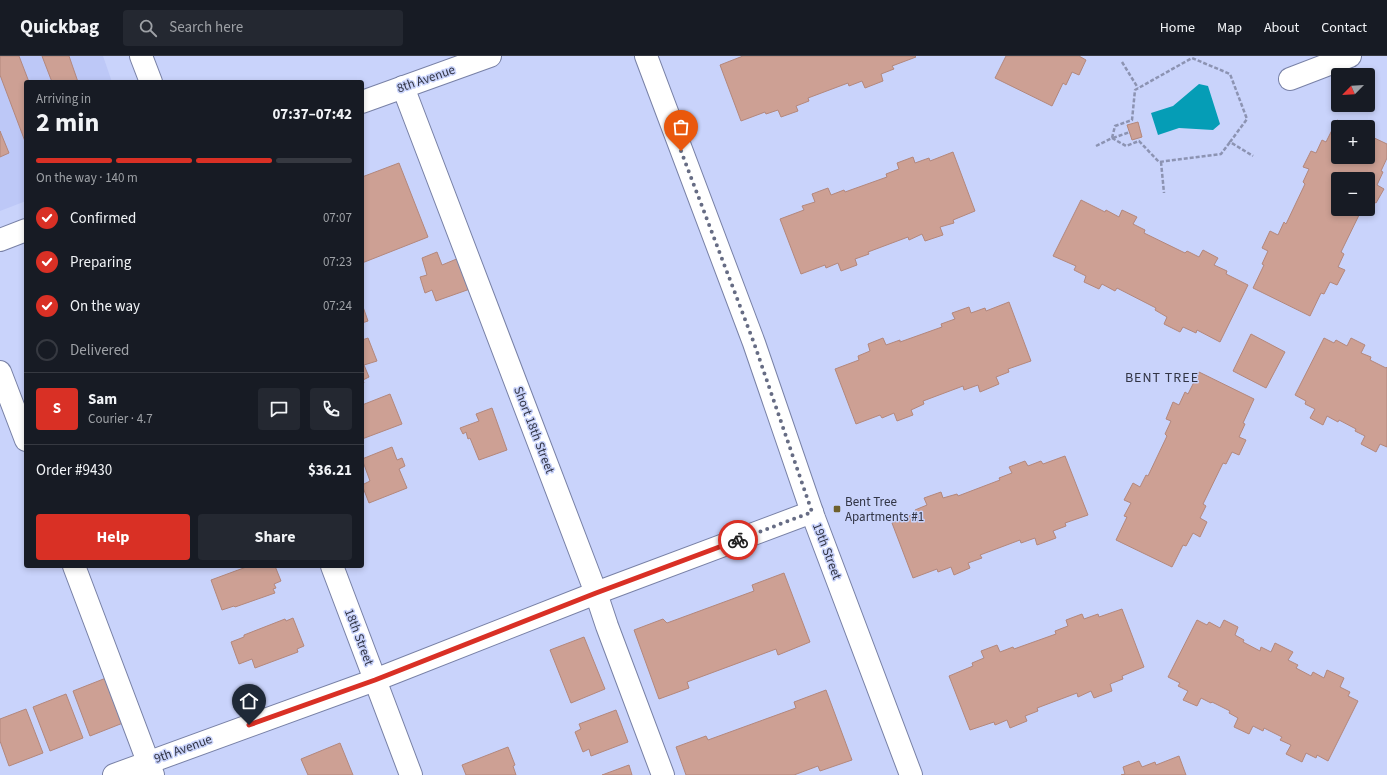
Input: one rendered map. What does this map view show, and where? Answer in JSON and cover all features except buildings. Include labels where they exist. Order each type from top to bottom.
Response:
[{"type":"street","points":[[141,56],[150,80]]},
{"type":"street","name":"8th Avenue","points":[[364,101],[490,56]]},
{"type":"street","name":"19th Street","points":[[646,56],[754,343],[812,512],[912,775]]},
{"type":"street","points":[[1290,79],[1350,56]]},
{"type":"street","name":"Short 18th Street","points":[[403,87],[596,593],[663,775]]},
{"type":"street","points":[[0,240],[24,231]]},
{"type":"street","points":[[0,372],[24,435]]},
{"type":"street","name":"9th Avenue","points":[[114,775],[151,768],[596,593],[812,512]]},
{"type":"street","points":[[75,568],[151,768]]},
{"type":"street","name":"18th Street","points":[[333,568],[411,775]]},
{"type":"path","points":[[1196,60],[1198,56]]},
{"type":"path","points":[[1192,58],[1230,74],[1247,119],[1221,154],[1159,162],[1139,140],[1126,146],[1112,138],[1115,126],[1132,120],[1135,90],[1192,58]]},
{"type":"path","points":[[1122,62],[1138,88]]},
{"type":"path","points":[[1096,146],[1112,138],[1130,132]]},
{"type":"path","points":[[1230,142],[1253,156]]},
{"type":"path","points":[[1161,162],[1164,194]]},
{"type":"shaded area","points":[[0,56],[103,56],[111,80],[24,80],[24,202],[0,211]]},
{"type":"shaded area","points":[[1199,84],[1208,86],[1220,124],[1213,130],[1179,128],[1158,135],[1151,113],[1173,106]]},
{"type":"way so far","points":[[681,151],[754,343],[812,512],[738,540]]},
{"type":"place","name":"Bent Tree Apartments #1","points":[[837,509]]},
{"type":"district","name":"BENT TREE","points":[[1162,378]]},
{"type":"route","points":[[249,725],[375,680],[596,593],[738,540]]}]
